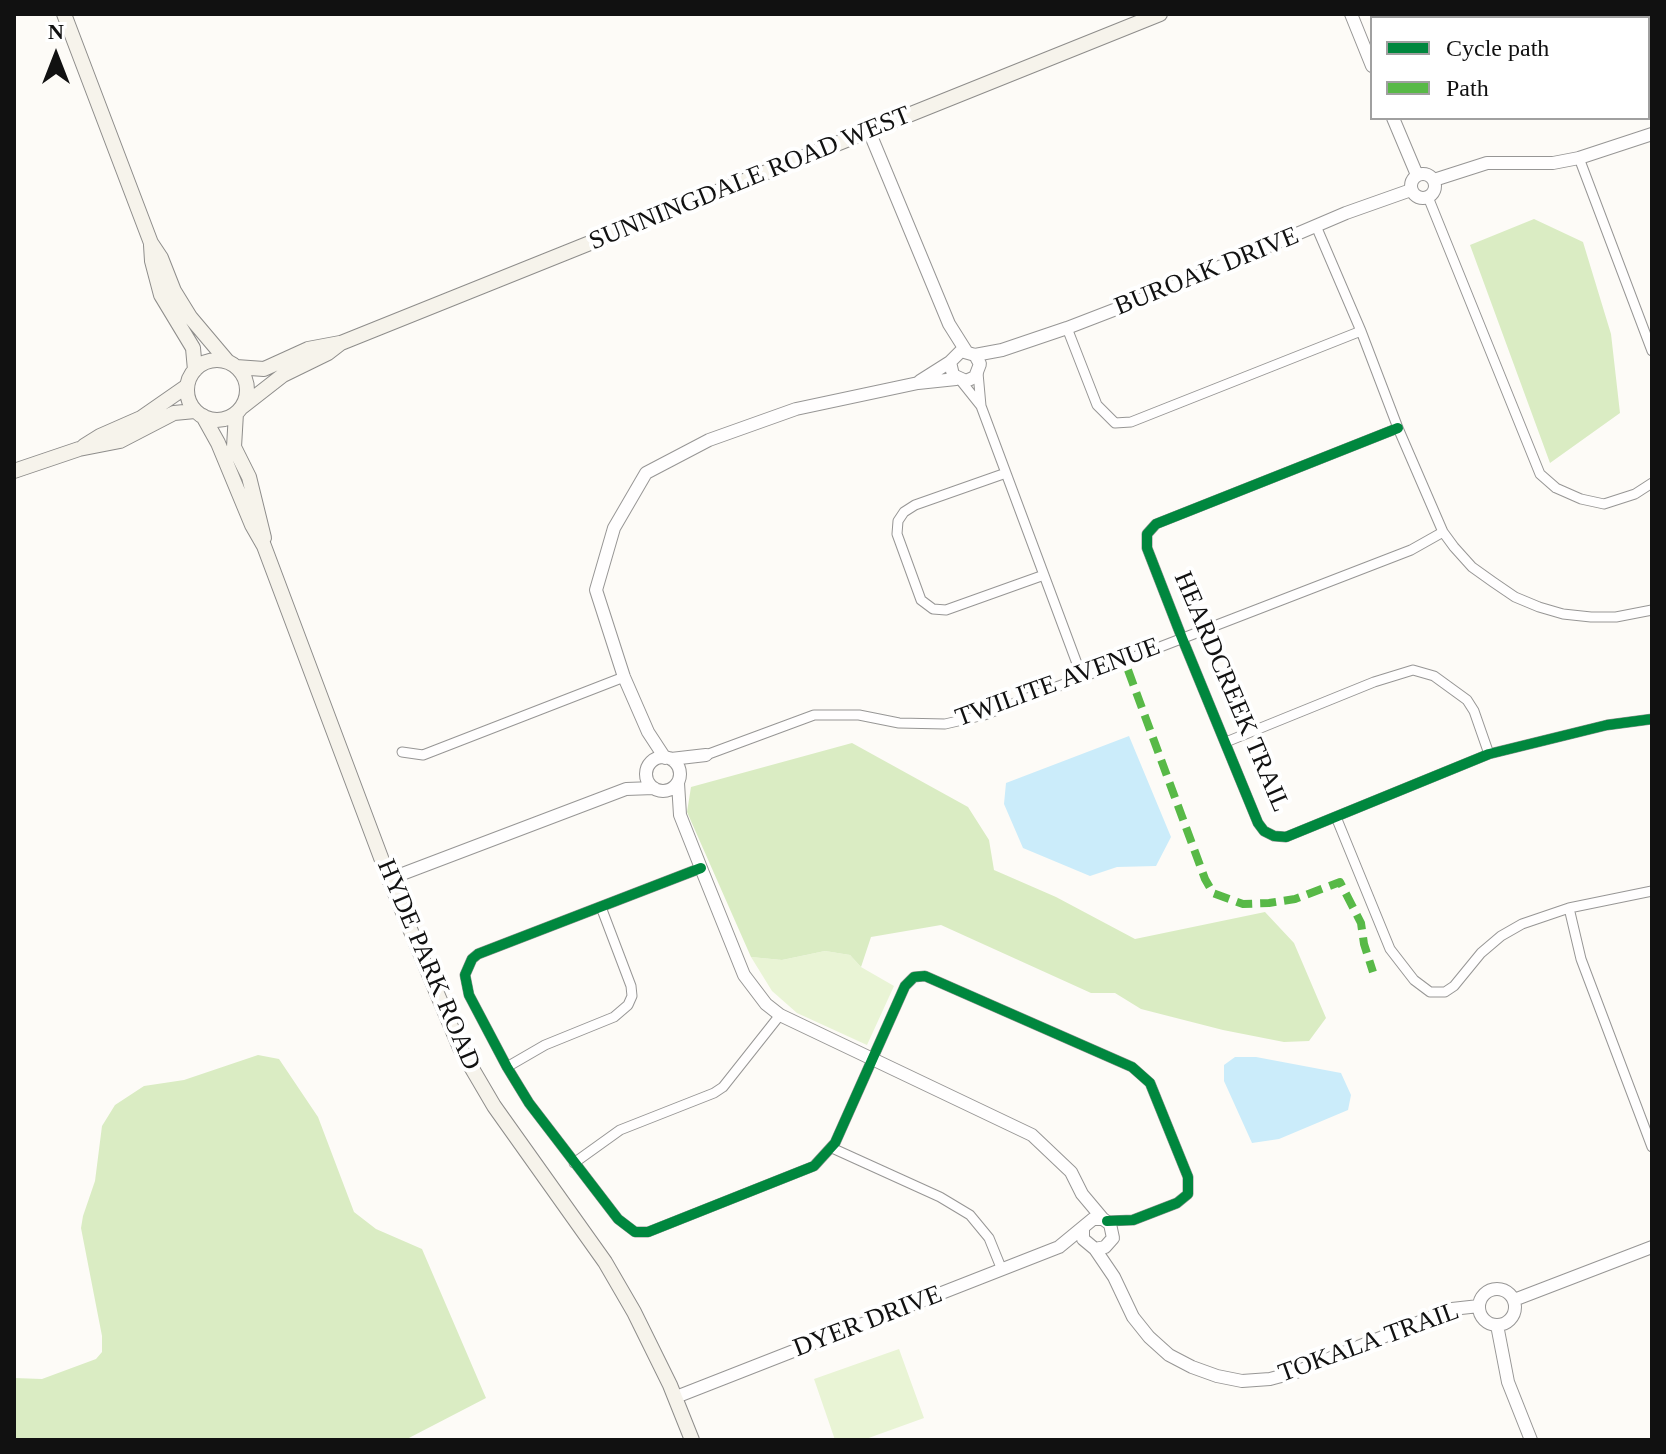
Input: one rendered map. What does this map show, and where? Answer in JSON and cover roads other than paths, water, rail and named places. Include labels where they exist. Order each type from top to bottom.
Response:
[{"type":"main road","points":[[14,471],[79,449],[120,441],[174,413],[199,414],[220,420],[239,410],[246,399],[246,381],[190,317],[151,243],[64,14]]},
{"type":"main road","name":"SUNNINGDALE ROAD WEST","points":[[232,364],[264,369],[308,349],[341,343],[1160,14]]},
{"type":"main road","points":[[79,449],[141,418],[187,386],[195,370],[193,348],[161,295],[152,261],[151,243]]},
{"type":"main road","name":"SUNNINGDALE ROAD WEST","points":[[239,410],[283,375],[328,353],[341,343]]},
{"type":"main road","points":[[195,370],[210,361],[232,364]]},
{"type":"main road","points":[[187,386],[190,403],[199,414]]},
{"type":"main road","name":"HYDE PARK ROAD","points":[[239,410],[234,447],[249,477],[264,546]]},
{"type":"main road","name":"HYDE PARK ROAD","points":[[199,414],[218,443],[264,546],[438,1002],[472,1071],[605,1262],[634,1312],[676,1397],[692,1440]]},
{"type":"street","points":[[1351,14],[1370,61]]},
{"type":"street","points":[[1394,120],[1417,175]]},
{"type":"street","points":[[869,131],[949,324],[975,361],[981,406],[1082,677]]},
{"type":"street","points":[[1434,180],[1487,163],[1553,163],[1579,158],[1652,134]]},
{"type":"street","points":[[1579,158],[1652,351]]},
{"type":"street","points":[[1428,174],[1434,180],[1434,191],[1428,197],[1421,198],[1411,190],[1410,184],[1417,175],[1428,174]]},
{"type":"street","name":"BUROAK DRIVE","points":[[975,361],[1163,291],[1346,213],[1411,190]]},
{"type":"street","points":[[1428,197],[1540,474],[1556,488],[1581,499],[1604,504],[1635,494],[1652,483]]},
{"type":"street","points":[[1316,226],[1443,532],[1472,567],[1515,597],[1563,614],[1616,617],[1652,610]]},
{"type":"street","points":[[949,324],[951,371],[981,406]]},
{"type":"street","points":[[1067,328],[1097,405],[1115,423],[1131,422],[1361,331]]},
{"type":"street","points":[[918,383],[951,360],[975,361]]},
{"type":"street","points":[[975,361],[971,380],[918,383],[796,409],[709,440],[646,473],[614,528],[596,590],[624,677],[648,732],[678,767],[680,815],[744,975],[766,1004],[780,1015],[1032,1135],[1071,1172],[1082,1194],[1113,1229],[1111,1241]]},
{"type":"street","name":"HEARDCREEK TRAIL","points":[[1398,428],[1151,528],[1146,540],[1182,638],[1264,831],[1286,837],[1489,754],[1607,725],[1652,719]]},
{"type":"street","points":[[1006,473],[915,505],[904,512],[898,521],[897,534],[921,600],[933,609],[946,610],[1044,575]]},
{"type":"street","name":"TWILITE AVENUE","points":[[668,758],[706,755],[814,715],[859,715],[899,723],[945,724],[984,715],[1411,550],[1443,532]]},
{"type":"street","points":[[1226,742],[1374,682],[1413,670],[1434,676],[1467,700],[1489,754]]},
{"type":"street","points":[[402,752],[423,755],[624,677]]},
{"type":"street","points":[[648,732],[647,779],[680,815]]},
{"type":"street","name":"TWILITE AVENUE","points":[[679,780],[706,755]]},
{"type":"street","points":[[626,789],[649,766],[668,758]]},
{"type":"street","points":[[389,879],[626,789],[670,790],[679,780]]},
{"type":"street","points":[[1336,817],[1390,949],[1405,971],[1422,989],[1430,992],[1445,992],[1454,986],[1481,953],[1501,936],[1541,916],[1652,891]]},
{"type":"street","points":[[701,868],[490,949],[472,959],[465,975],[469,995],[529,1103],[618,1219],[635,1232],[648,1232],[814,1166],[832,1148],[908,981],[925,976],[1132,1067],[1150,1083],[1190,1181],[1188,1194],[1177,1203],[1133,1220],[1093,1219],[1084,1227]]},
{"type":"street","points":[[507,1067],[545,1045],[614,1017],[628,1005],[632,996],[631,986],[601,907]]},
{"type":"street","points":[[1569,908],[1581,959],[1652,1147]]},
{"type":"street","points":[[574,1163],[620,1130],[723,1087],[780,1015]]},
{"type":"street","points":[[832,1148],[940,1197],[970,1215],[989,1238],[1002,1270]]},
{"type":"street","points":[[1082,1194],[1083,1239],[1092,1248],[1111,1241],[1133,1220]]},
{"type":"street","name":"DYER DRIVE","points":[[676,1397],[1059,1247],[1084,1227]]},
{"type":"street","name":"TOKALA TRAIL","points":[[1111,1241],[1114,1277]]},
{"type":"street","name":"DYER DRIVE","points":[[1059,1247],[1092,1248]]},
{"type":"street","points":[[1514,1300],[1652,1247]]},
{"type":"street","name":"TOKALA TRAIL","points":[[1092,1248],[1114,1277],[1133,1317],[1169,1355],[1217,1376],[1242,1381],[1270,1379],[1296,1372],[1452,1309],[1479,1306]]},
{"type":"street","points":[[1494,1289],[1506,1291],[1514,1300],[1512,1317],[1508,1321],[1497,1325],[1486,1322],[1479,1306],[1483,1295],[1494,1289]]},
{"type":"street","points":[[1497,1325],[1508,1382],[1531,1440]]},
{"type":"water","points":[[1129,736],[1171,837],[1156,866],[1117,867],[1090,876],[1023,848],[1004,804],[1006,783]]},
{"type":"water","points":[[1235,1057],[1256,1057],[1341,1073],[1351,1095],[1348,1110],[1279,1139],[1252,1143],[1224,1081],[1224,1065]]}]
